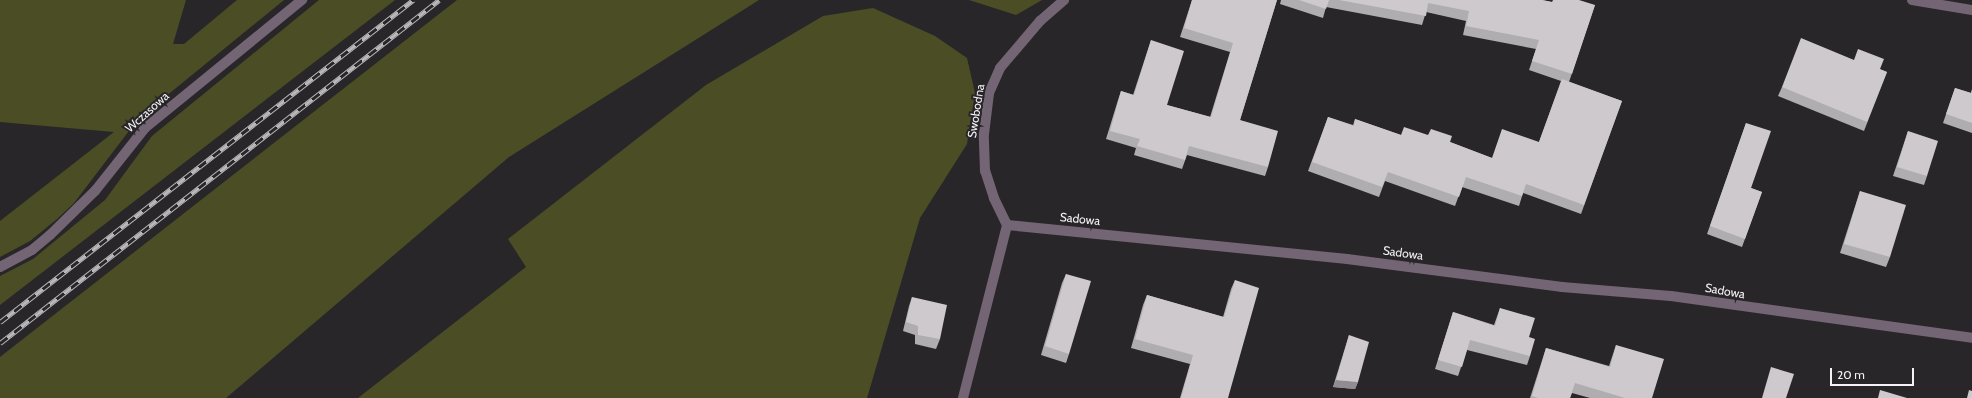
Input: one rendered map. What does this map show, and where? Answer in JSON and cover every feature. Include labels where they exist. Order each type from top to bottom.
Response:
[{"type":"street","name":"Wczasowa","points":[[0,267],[22,256],[50,235],[95,191],[145,128],[302,0]]},
{"type":"street","name":"Swobodna","points":[[1007,224],[994,198],[985,171],[984,134],[989,93],[1000,68],[1040,21],[1064,0]]},
{"type":"street","points":[[1912,0],[1972,10]]},
{"type":"street","name":"Sadowa","points":[[1007,224],[1284,251],[1556,286],[1683,297],[1766,311],[1972,338]]},
{"type":"street","points":[[962,398],[1007,224]]},
{"type":"green space","points":[[0,0],[186,0],[173,44],[184,44],[237,0],[284,0],[138,119],[74,203],[57,219],[30,241],[0,257],[0,221],[114,132],[0,122]]},
{"type":"green space","points":[[319,0],[395,0],[0,305],[0,276],[33,259],[105,200],[152,136]]},
{"type":"green space","points":[[457,0],[759,0],[509,157],[226,398],[0,398],[0,357]]},
{"type":"green space","points":[[969,0],[1042,0],[1016,15]]},
{"type":"green space","points":[[873,8],[935,36],[967,58],[975,93],[967,144],[920,218],[867,398],[358,398],[526,267],[508,239],[706,85],[823,16]]},
{"type":"building","points":[[1192,0],[1277,0],[1240,120],[1278,131],[1268,167],[1189,146],[1185,160],[1137,146],[1140,139],[1110,131],[1121,91],[1134,95],[1151,40],[1184,51],[1167,105],[1211,117],[1233,43],[1184,28]]},
{"type":"building","points":[[1299,0],[1329,0],[1326,9]]},
{"type":"building","points":[[1339,0],[1542,0],[1552,2],[1553,0],[1579,0],[1595,5],[1572,74],[1532,61],[1539,40],[1466,26],[1469,11],[1428,3],[1426,16]]},
{"type":"building","points":[[1801,38],[1854,60],[1858,49],[1884,59],[1880,69],[1887,72],[1867,122],[1782,87]]},
{"type":"building","points":[[1562,79],[1622,101],[1584,205],[1526,184],[1522,196],[1466,177],[1459,197],[1388,172],[1382,187],[1312,162],[1328,117],[1354,126],[1355,119],[1401,135],[1404,127],[1428,135],[1431,129],[1452,136],[1450,142],[1492,158],[1502,129],[1539,142]]},
{"type":"building","points":[[1955,88],[1971,93],[1972,90],[1972,123],[1946,114]]},
{"type":"building","points":[[1746,123],[1771,131],[1751,188],[1762,192],[1745,239],[1710,226]]},
{"type":"building","points":[[1908,131],[1938,141],[1927,176],[1897,167]]},
{"type":"building","points":[[1860,191],[1906,205],[1890,257],[1844,244]]},
{"type":"building","points":[[1066,274],[1091,281],[1069,354],[1045,346]]},
{"type":"building","points":[[1235,280],[1259,288],[1228,398],[1181,398],[1193,355],[1135,339],[1147,295],[1224,317]]},
{"type":"building","points":[[912,297],[947,305],[940,339],[918,335],[918,326],[906,322]]},
{"type":"building","points":[[1500,308],[1535,318],[1529,337],[1535,339],[1530,356],[1470,340],[1462,367],[1438,360],[1453,312],[1495,326]]},
{"type":"building","points":[[1349,335],[1369,342],[1358,382],[1336,380]]},
{"type":"building","points":[[1616,345],[1664,359],[1652,398],[1625,398],[1575,383],[1570,398],[1538,398],[1532,396],[1546,348],[1610,367]]},
{"type":"building","points":[[1771,367],[1794,374],[1786,398],[1762,398]]},
{"type":"building","points":[[1880,390],[1907,398],[1878,398]]},
{"type":"building","points":[[1969,390],[1972,391],[1972,398],[1967,398]]},
{"type":"railway","points":[[0,322],[413,0]]},
{"type":"railway","points":[[0,343],[439,0]]}]
